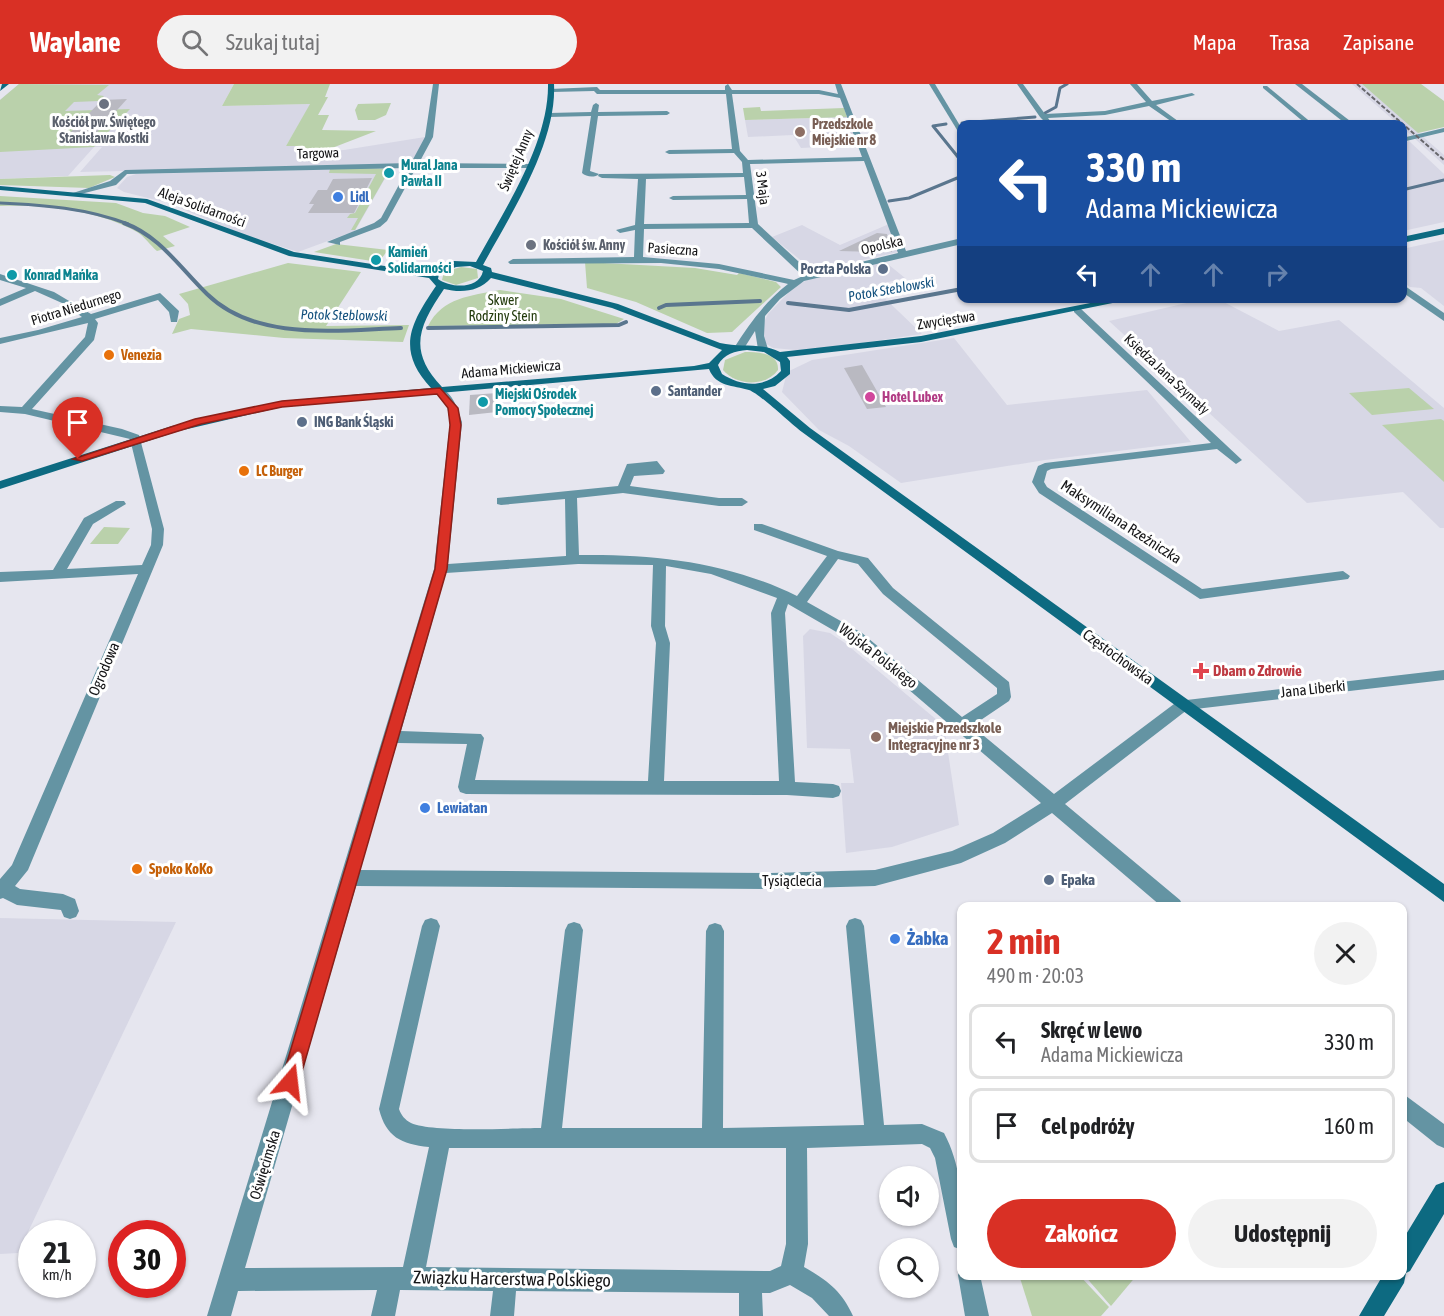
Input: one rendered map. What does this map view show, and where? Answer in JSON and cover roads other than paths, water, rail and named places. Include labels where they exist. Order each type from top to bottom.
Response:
[{"type":"main road","points":[[0,89],[6,84]]},
{"type":"main road","name":"Świętej Anny","points":[[479,264],[529,166],[549,115],[552,87]]},
{"type":"main road","name":"Aleja Solidarności","points":[[0,188],[111,196],[165,206],[292,254],[392,269],[436,272]]},
{"type":"main road","points":[[1407,239],[1444,231]]},
{"type":"main road","name":"Świętej Anny","points":[[462,262],[490,241]]},
{"type":"main road","points":[[521,285],[489,274],[488,270],[479,264],[462,262],[436,272],[433,280],[441,286],[454,288],[481,283],[521,285],[571,294],[634,312],[736,349],[763,348],[779,355],[787,368],[778,381],[753,387],[723,381],[717,376],[714,362],[666,325]]},
{"type":"main road","points":[[481,283],[489,274]]},
{"type":"main road","points":[[440,391],[421,370],[412,350],[414,332],[441,286]]},
{"type":"main road","points":[[426,310],[454,288]]},
{"type":"main road","name":"Zwycięstwa","points":[[787,368],[803,360],[1110,303]]},
{"type":"main road","name":"Zwycięstwa","points":[[779,355],[868,347]]},
{"type":"main road","points":[[714,362],[736,349]]},
{"type":"main road","name":"Adama Mickiewicza","points":[[0,485],[199,422],[282,404],[694,369],[714,362]]},
{"type":"main road","name":"Częstochowska","points":[[778,381],[778,388],[794,419]]},
{"type":"main road","name":"Częstochowska","points":[[753,387],[1183,705],[1444,894]]},
{"type":"main road","points":[[1407,1255],[1444,1193]]},
{"type":"main road","points":[[1371,1316],[1393,1280]]},
{"type":"street","points":[[337,243],[331,242],[381,222],[429,140],[436,84]]},
{"type":"street","points":[[677,84],[677,93]]},
{"type":"street","points":[[669,152],[736,151],[728,84]]},
{"type":"street","points":[[770,84],[774,93]]},
{"type":"street","points":[[838,84],[903,254]]},
{"type":"street","points":[[932,84],[957,127]]},
{"type":"street","points":[[1020,84],[1045,120]]},
{"type":"street","points":[[1133,84],[1151,103],[1174,120]]},
{"type":"street","points":[[1298,84],[1345,120]]},
{"type":"street","points":[[552,87],[677,93],[819,92],[843,97]]},
{"type":"street","points":[[1265,87],[1305,120]]},
{"type":"street","points":[[597,88],[586,173],[642,177],[747,175]]},
{"type":"street","points":[[1042,116],[1104,113],[1192,95]]},
{"type":"street","points":[[549,115],[667,113]]},
{"type":"street","points":[[1407,139],[1444,130]]},
{"type":"street","name":"3 Maja","points":[[736,151],[745,161],[754,225],[809,276]]},
{"type":"street","points":[[715,160],[867,159]]},
{"type":"street","name":"Targowa","points":[[77,193],[113,183],[124,172],[529,166]]},
{"type":"street","points":[[638,260],[642,177]]},
{"type":"street","points":[[111,196],[113,183]]},
{"type":"street","points":[[673,198],[750,197]]},
{"type":"street","points":[[620,230],[754,225]]},
{"type":"street","name":"Opolska","points":[[793,283],[809,276],[957,242]]},
{"type":"street","name":"Pasieczna","points":[[513,262],[573,259],[638,260],[722,267],[793,283]]},
{"type":"street","points":[[0,278],[34,288],[90,318],[93,328],[90,338],[25,411]]},
{"type":"street","points":[[736,349],[762,316],[793,283]]},
{"type":"street","points":[[0,303],[34,288]]},
{"type":"street","points":[[1407,291],[1444,318]]},
{"type":"street","name":"Piotra Niedurnego","points":[[0,341],[40,333],[160,296],[174,311],[174,320]]},
{"type":"street","name":"Księdza Jana Szymały","points":[[1077,310],[1236,460]]},
{"type":"street","points":[[762,316],[759,336],[763,348]]},
{"type":"street","name":"Oświęcimska","points":[[219,1316],[393,737],[441,569],[456,420],[450,403],[440,391]]},
{"type":"street","points":[[0,409],[25,411],[122,432],[137,440]]},
{"type":"street","name":"Ogrodowa","points":[[2,890],[19,870],[156,545],[159,529],[137,440]]},
{"type":"street","name":"Maksymiliana Rzeźniczka","points":[[1220,445],[1049,466],[1042,469],[1038,482],[1043,490],[1200,594],[1343,576]]},
{"type":"street","points":[[623,489],[629,472]]},
{"type":"street","points":[[501,501],[623,489],[719,502],[742,502]]},
{"type":"street","points":[[571,495],[573,560]]},
{"type":"street","points":[[58,573],[88,521],[120,504]]},
{"type":"street","points":[[758,527],[835,554],[863,561],[888,591],[1004,686],[1004,697],[963,724]]},
{"type":"street","points":[[787,788],[778,613],[780,604],[793,600],[835,554]]},
{"type":"street","name":"Wojska Polskiego","points":[[441,569],[573,560],[660,561],[711,569],[793,600],[857,636],[1169,902]]},
{"type":"street","points":[[656,788],[663,644],[658,626],[660,561]]},
{"type":"street","points":[[0,576],[146,569]]},
{"type":"street","name":"Jana Liberki","points":[[1183,705],[1444,675]]},
{"type":"street","name":"Tysiąclecia","points":[[351,878],[771,881],[875,878],[955,858],[999,838],[1054,803],[1183,705]]},
{"type":"street","points":[[393,737],[476,738],[466,787],[787,788],[833,791]]},
{"type":"street","points":[[2,890],[16,897],[63,902],[69,904],[70,910]]},
{"type":"street","points":[[430,926],[389,1109],[391,1118],[404,1132],[441,1138],[796,1138],[922,1134],[937,1140],[945,1156],[957,1215]]},
{"type":"street","points":[[855,926],[875,1136]]},
{"type":"street","points":[[550,1138],[574,930]]},
{"type":"street","points":[[712,1138],[714,931]]},
{"type":"street","points":[[1407,1106],[1444,1138]]},
{"type":"street","points":[[383,1316],[401,1278],[441,1138]]},
{"type":"street","points":[[796,1138],[797,1244],[791,1273],[821,1288],[835,1301],[841,1316]]},
{"type":"street","name":"Związku Harcerstwa Polskiego","points":[[230,1280],[401,1278],[770,1282],[791,1273]]},
{"type":"street","points":[[502,1316],[505,1279]]},
{"type":"street","points":[[970,1280],[977,1316]]},
{"type":"street","points":[[750,1282],[751,1316]]},
{"type":"waterway","points":[[1045,113],[1056,107],[1060,88],[1067,84]]},
{"type":"waterway","points":[[998,120],[1035,117]]},
{"type":"waterway","points":[[946,124],[933,126],[957,156]]},
{"type":"waterway","points":[[889,201],[909,198],[957,178]]},
{"type":"waterway","name":"Potok Steblowski","points":[[1407,189],[1444,180]]},
{"type":"waterway","name":"Potok Steblowski","points":[[0,203],[49,206],[81,211],[128,224]]},
{"type":"waterway","name":"Potok Steblowski","points":[[124,223],[159,244],[207,294],[227,309],[249,320],[299,330],[401,328]]},
{"type":"waterway","name":"Potok Steblowski","points":[[788,303],[849,310],[957,290]]},
{"type":"waterway","name":"Potok Steblowski","points":[[659,308],[666,305],[760,301]]},
{"type":"waterway","name":"Potok Steblowski","points":[[428,328],[619,325],[626,322]]},
{"type":"railway","points":[[1357,84],[1398,120]]},
{"type":"railway","points":[[1407,128],[1444,160]]},
{"type":"place","name":"Kościół pw. Świętego Stanisława Kostki","points":[[104,104]]},
{"type":"place","name":"Przedszkole Miejskie nr 8","points":[[800,132]]},
{"type":"place","name":"Mural Jana Pawła II","points":[[389,173]]},
{"type":"place","name":"Lidl","points":[[338,197]]},
{"type":"place","name":"Kościół św. Anny","points":[[531,245]]},
{"type":"place","name":"Kamień Solidarności","points":[[376,260]]},
{"type":"place","name":"Poczta Polska","points":[[883,269]]},
{"type":"place","name":"Konrad Mańka","points":[[12,275]]},
{"type":"place","name":"Venezia","points":[[109,355]]},
{"type":"place","name":"Santander","points":[[656,391]]},
{"type":"place","name":"Hotel Lubex","points":[[870,397]]},
{"type":"place","name":"Miejski Ośrodek Pomocy Społecznej","points":[[483,402]]},
{"type":"place","name":"ING Bank Śląski","points":[[302,422]]},
{"type":"place","name":"LC Burger","points":[[244,471]]},
{"type":"place","name":"Dbam o Zdrowie","points":[[1201,671]]},
{"type":"place","name":"Miejskie Przedszkole Integracyjne nr 3","points":[[876,737]]},
{"type":"place","name":"Lewiatan","points":[[425,808]]},
{"type":"place","name":"Spoko KoKo","points":[[137,869]]},
{"type":"place","name":"Epaka","points":[[1049,880]]},
{"type":"place","name":"Żabka","points":[[895,939]]},
{"type":"park label","name":"Skwer Rodziny Stein","points":[[503,308]]}]
